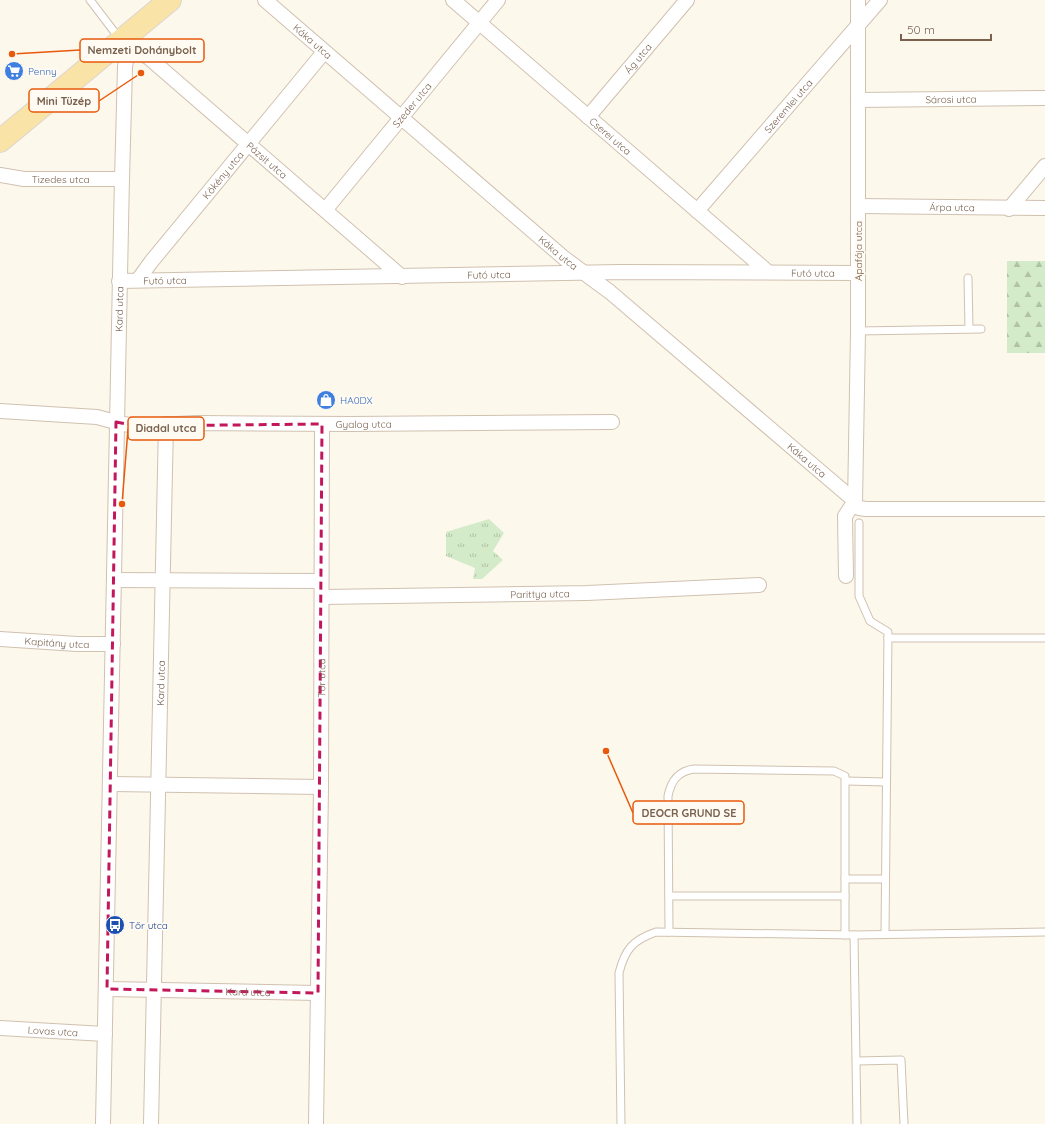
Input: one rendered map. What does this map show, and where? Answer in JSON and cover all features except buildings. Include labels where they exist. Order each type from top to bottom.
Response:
[{"type":"main road","points":[[0,141],[124,45],[170,0]]},
{"type":"street","name":"Káka utca","points":[[265,0],[564,258],[610,292],[860,505]]},
{"type":"street","name":"Cserei utca","points":[[453,0],[768,272]]},
{"type":"street","name":"Szeder utca","points":[[326,209],[498,0]]},
{"type":"street","name":"Ág utca","points":[[588,117],[687,0]]},
{"type":"street","name":"Apafája utca","points":[[846,576],[847,537],[845,521],[847,512],[860,505],[858,331],[858,0]]},
{"type":"street","name":"Szeremlei utca","points":[[696,211],[880,0]]},
{"type":"street","name":"Pázsit utca","points":[[124,45],[148,57],[326,209],[402,277]]},
{"type":"street","name":"Kard utca","points":[[103,1124],[111,784],[116,422],[125,66],[124,45]]},
{"type":"street","name":"Kökény utca","points":[[138,280],[151,262],[324,52]]},
{"type":"street","name":"Sárosi utca","points":[[858,100],[1045,98]]},
{"type":"street","points":[[1009,209],[1045,166]]},
{"type":"street","name":"Tizedes utca","points":[[0,175],[24,178],[122,179]]},
{"type":"street","name":"Árpa utca","points":[[858,206],[1009,209],[1045,208]]},
{"type":"street","name":"Futó utca","points":[[119,281],[768,272],[858,273]]},
{"type":"street","name":"Gyalog utca","points":[[0,411],[97,417],[138,426],[196,423],[322,424],[612,422]]},
{"type":"street","name":"Kard utca","points":[[151,1124],[164,580],[166,424]]},
{"type":"street","name":"Tőr utca","points":[[316,1124],[321,786],[322,424]]},
{"type":"street","points":[[860,505],[1045,509]]},
{"type":"street","points":[[114,580],[322,581]]},
{"type":"street","name":"Parittya utca","points":[[322,597],[587,593],[759,586]]},
{"type":"street","name":"Kapitány utca","points":[[0,640],[77,644],[113,644]]},
{"type":"street","points":[[111,784],[159,786],[321,786]]},
{"type":"street","name":"Kard utca","points":[[106,989],[318,993]]},
{"type":"street","name":"Lovas utca","points":[[0,1028],[105,1034]]},
{"type":"lane","points":[[90,0],[124,45]]},
{"type":"lane","points":[[968,278],[969,329]]},
{"type":"lane","points":[[858,331],[981,329]]},
{"type":"lane","points":[[859,523],[859,596],[870,621],[888,632],[885,934]]},
{"type":"lane","points":[[888,638],[1045,638]]},
{"type":"lane","points":[[669,932],[668,796],[670,787],[680,774],[687,769],[694,768],[834,771],[845,776],[845,935]]},
{"type":"lane","points":[[846,781],[886,782]]},
{"type":"lane","points":[[846,879],[885,879]]},
{"type":"lane","points":[[669,896],[845,896]]},
{"type":"lane","points":[[621,1124],[619,972],[623,959],[632,943],[643,936],[656,932],[854,935],[1045,932]]},
{"type":"lane","points":[[854,935],[857,1124]]},
{"type":"lane","points":[[857,1060],[901,1060],[904,1124]]},
{"type":"highlighted area","points":[[116,422],[138,426],[322,424],[318,993],[107,989]]},
{"type":"green space","points":[[1007,261],[1045,261],[1045,353],[1007,353]]},
{"type":"green space","points":[[489,519],[504,533],[493,551],[503,560],[482,579],[473,579],[475,568],[446,556],[446,532]]},
{"type":"place","name":"Nemzeti Dohánybolt","points":[[12,54]]},
{"type":"place","name":"Penny","points":[[14,71]]},
{"type":"place","name":"Mini Tüzép","points":[[141,73]]},
{"type":"place","name":"HA0DX","points":[[326,400]]},
{"type":"place","name":"Diadal utca","points":[[122,504]]},
{"type":"place","name":"DEOCR GRUND SE","points":[[606,751]]},
{"type":"place","name":"Tőr utca","points":[[115,925]]}]
